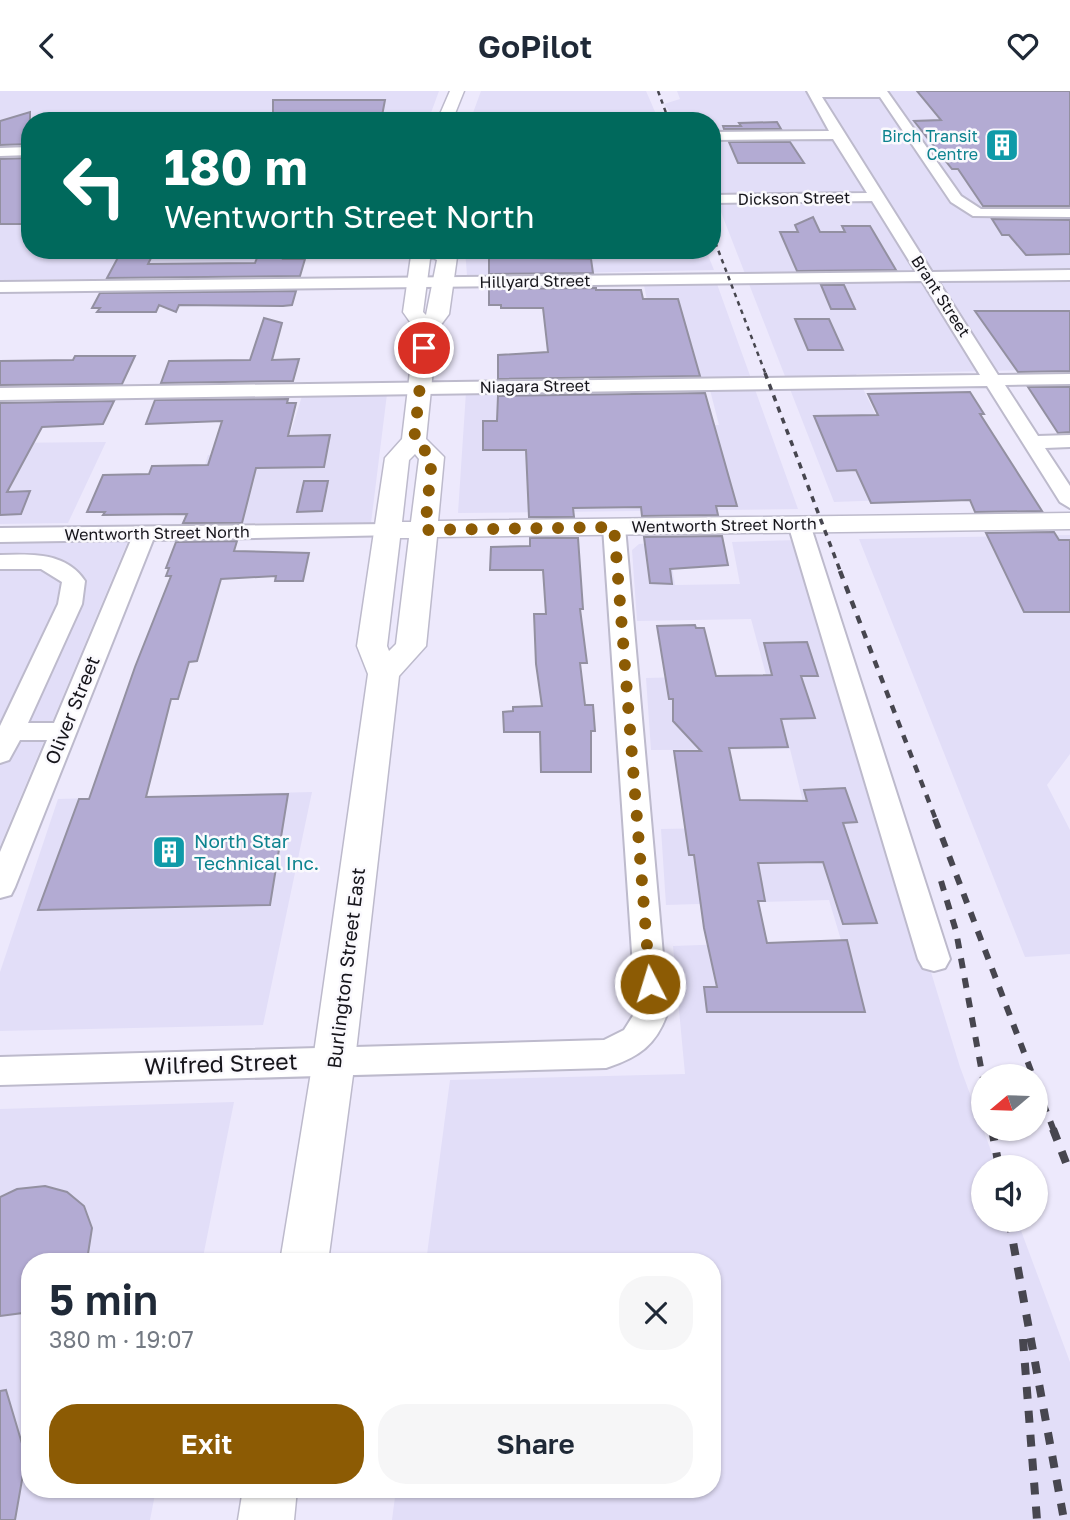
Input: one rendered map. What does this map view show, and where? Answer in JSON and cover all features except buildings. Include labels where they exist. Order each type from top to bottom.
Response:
[{"type":"main road","points":[[448,112],[457,91]]},
{"type":"main road","name":"Burlington Street East","points":[[421,259],[413,312],[426,329]]},
{"type":"main road","name":"Burlington Street East","points":[[305,1253],[334,1060],[384,674],[372,646],[397,459],[414,441],[426,329],[439,314],[446,282],[447,259]]},
{"type":"main road","points":[[384,674],[411,646],[432,457],[414,441]]},
{"type":"main road","name":"Wentworth Street North","points":[[389,530],[1070,521]]},
{"type":"main road","points":[[266,1520],[269,1498]]},
{"type":"street","points":[[813,93],[881,93],[956,199],[978,213],[1070,213]]},
{"type":"street","name":"Brant Street","points":[[813,93],[1070,502]]},
{"type":"street","points":[[721,136],[837,135]]},
{"type":"street","points":[[0,152],[21,151]]},
{"type":"street","name":"Dickson Street","points":[[721,199],[876,197]]},
{"type":"street","name":"Hillyard Street","points":[[0,287],[1070,275]]},
{"type":"street","name":"Niagara Street","points":[[0,394],[1070,379]]},
{"type":"street","points":[[1033,442],[1070,441]]},
{"type":"street","points":[[799,524],[934,959]]},
{"type":"street","name":"Wilfred Street","points":[[0,1071],[606,1054],[629,1044],[646,1032],[652,1011],[614,527]]},
{"type":"street","name":"Wentworth Street North","points":[[0,535],[389,530]]},
{"type":"street","name":"Oliver Street","points":[[0,887],[145,533]]},
{"type":"street","points":[[0,562],[57,566],[68,572],[74,581],[70,604],[5,742]]},
{"type":"street","points":[[5,742],[63,732]]},
{"type":"shaded area","points":[[0,91],[439,91],[431,112],[21,112],[21,259],[256,259],[249,277],[0,280]]},
{"type":"shaded area","points":[[481,91],[646,91],[655,112],[473,112]]},
{"type":"shaded area","points":[[677,91],[1070,91],[1070,369],[856,374],[916,499],[834,502],[721,212],[721,112],[670,112],[664,104],[680,99]]},
{"type":"shaded area","points":[[466,259],[710,259],[714,270],[467,275]]},
{"type":"shaded area","points":[[717,284],[798,509],[458,513],[466,392],[620,391],[629,426],[719,425],[710,390],[662,375],[644,285]]},
{"type":"shaded area","points":[[387,394],[371,523],[187,523],[208,455],[284,454],[302,396]]},
{"type":"shaded area","points":[[106,442],[68,523],[0,524],[0,443]]},
{"type":"shaded area","points":[[1070,535],[1070,754],[1047,785],[1070,830],[1070,954],[1025,957],[859,539]]},
{"type":"shaded area","points":[[799,540],[971,1097],[971,1141],[987,1141],[993,1155],[971,1155],[971,1232],[1021,1232],[1070,1362],[1070,1520],[392,1520],[395,1498],[721,1498],[721,1253],[427,1253],[450,1080],[685,1074],[673,946],[841,940],[829,900],[666,905],[661,829],[809,826],[790,749],[651,750],[646,678],[766,675],[751,619],[637,621],[632,550],[639,544],[668,542],[675,585],[740,584],[732,542]]},
{"type":"shaded area","points":[[128,541],[0,846],[0,543]]},
{"type":"shaded area","points":[[312,792],[263,1025],[0,1031],[0,972],[58,799]]},
{"type":"shaded area","points":[[234,1102],[204,1253],[21,1253],[21,1498],[154,1498],[150,1520],[0,1520],[0,1109]]},
{"type":"railway","points":[[658,91],[666,112]]},
{"type":"railway","points":[[721,258],[766,375]]},
{"type":"railway","points":[[765,373],[841,573]]},
{"type":"railway","points":[[840,571],[936,820]]},
{"type":"railway","points":[[935,819],[1028,1064]]},
{"type":"railway","points":[[941,881],[956,931],[980,1064]]},
{"type":"railway","points":[[1048,1115],[1054,1131]]},
{"type":"railway","points":[[1053,1129],[1070,1173]]},
{"type":"railway","points":[[994,1141],[997,1155]]},
{"type":"railway","points":[[1011,1232],[1064,1520]]},
{"type":"railway","points":[[1023,1339],[1037,1520]]},
{"type":"place","name":"Birch Transit Centre","points":[[1002,145]]},
{"type":"place","name":"North Star Technical Inc.","points":[[169,852]]},
{"type":"route","points":[[424,348],[414,441],[432,457],[425,530],[614,527],[650,984]]}]
